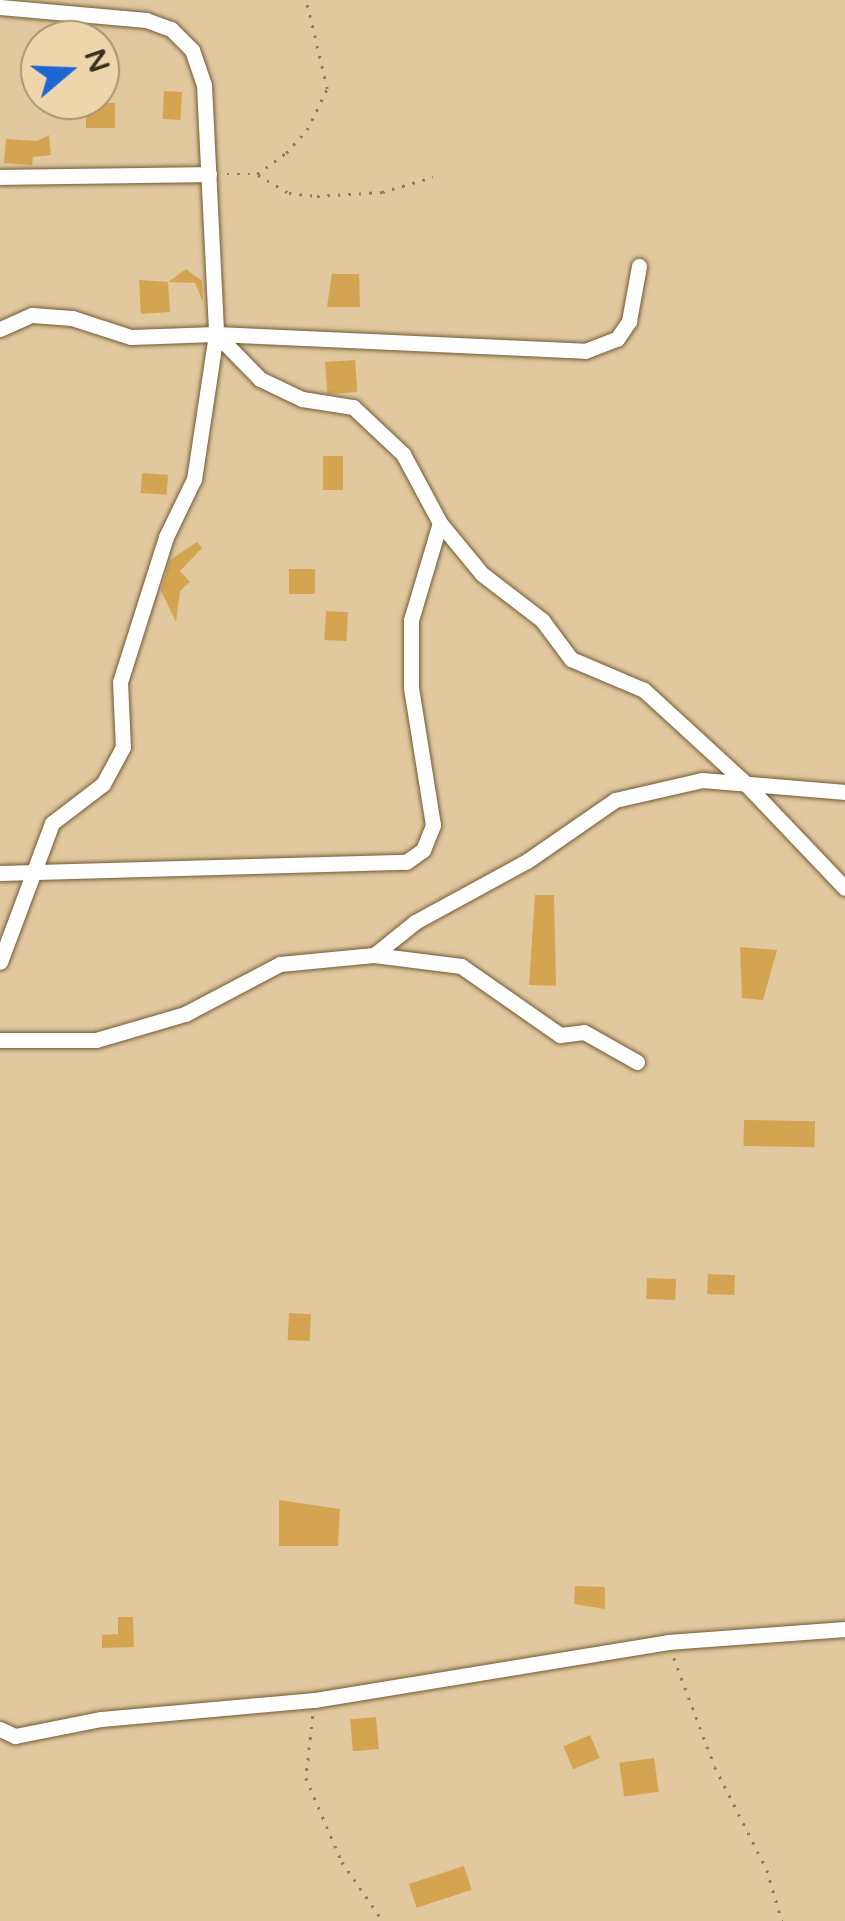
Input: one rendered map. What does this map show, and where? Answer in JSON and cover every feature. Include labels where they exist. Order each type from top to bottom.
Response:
[{"type":"street","points":[[0,7],[81,11],[171,30],[192,50],[204,85],[216,334],[194,480],[166,537],[120,682],[122,747],[103,784],[52,824],[0,962]]},
{"type":"street","points":[[0,178],[209,174]]},
{"type":"street","points":[[0,329],[32,315],[72,318],[131,337],[216,334],[585,352],[616,339],[629,322],[639,266]]},
{"type":"street","points":[[216,334],[260,379],[302,400],[353,407],[404,454],[440,523],[482,574],[542,620],[571,660],[644,690],[742,780],[845,888]]},
{"type":"street","points":[[0,873],[406,862],[424,850],[433,824],[410,687],[411,620],[440,523]]},
{"type":"street","points":[[374,955],[415,922],[527,861],[615,800],[702,780],[742,780],[845,792]]},
{"type":"street","points":[[0,1040],[96,1040],[185,1014],[280,964],[374,955],[461,966],[560,1035],[584,1032],[638,1062]]},
{"type":"street","points":[[0,1729],[15,1736],[101,1719],[315,1700],[668,1642],[845,1629]]},
{"type":"path","points":[[257,174],[307,130],[327,89],[306,0]]},
{"type":"path","points":[[209,174],[257,174],[289,193],[317,196],[382,192],[433,177]]},
{"type":"path","points":[[668,1642],[715,1767],[768,1870],[782,1921]]},
{"type":"path","points":[[315,1700],[306,1778],[342,1862],[384,1921]]},
{"type":"building","points":[[164,91],[182,92],[181,120],[163,119]]},
{"type":"building","points":[[86,120],[115,120],[115,128],[86,128]]},
{"type":"building","points":[[49,135],[51,155],[33,157],[32,165],[4,163],[6,139],[37,141]]},
{"type":"building","points":[[186,269],[202,281],[203,302],[195,283],[168,282]]},
{"type":"building","points":[[332,274],[359,274],[360,307],[327,307]]},
{"type":"building","points":[[139,280],[168,282],[170,312],[141,314]]},
{"type":"building","points":[[355,360],[357,392],[327,394],[325,362]]},
{"type":"building","points":[[323,456],[343,456],[343,490],[323,490]]},
{"type":"building","points":[[142,473],[168,475],[167,495],[141,493]]},
{"type":"building","points":[[197,542],[202,548],[180,571],[190,582],[180,591],[176,622],[161,591],[170,560]]},
{"type":"building","points":[[289,569],[315,569],[315,594],[289,594]]},
{"type":"building","points":[[326,611],[348,612],[346,641],[324,640]]},
{"type":"building","points":[[535,895],[554,895],[556,986],[529,985]]},
{"type":"building","points":[[740,947],[777,950],[763,1000],[742,998]]},
{"type":"building","points":[[744,1120],[815,1121],[815,1147],[744,1146]]},
{"type":"building","points":[[708,1274],[735,1275],[734,1295],[707,1294]]},
{"type":"building","points":[[647,1278],[676,1279],[675,1300],[646,1299]]},
{"type":"building","points":[[289,1313],[311,1314],[310,1341],[288,1340]]},
{"type":"building","points":[[279,1500],[340,1509],[338,1546],[279,1546]]},
{"type":"building","points":[[575,1586],[605,1587],[605,1609],[574,1604]]},
{"type":"building","points":[[118,1617],[133,1617],[134,1647],[102,1648],[102,1635],[118,1634]]},
{"type":"building","points":[[376,1717],[379,1749],[353,1751],[350,1719]]},
{"type":"building","points":[[590,1735],[600,1758],[573,1769],[563,1746]]},
{"type":"building","points":[[654,1758],[659,1792],[624,1797],[619,1763]]},
{"type":"building","points":[[464,1866],[472,1890],[417,1908],[409,1884]]}]
